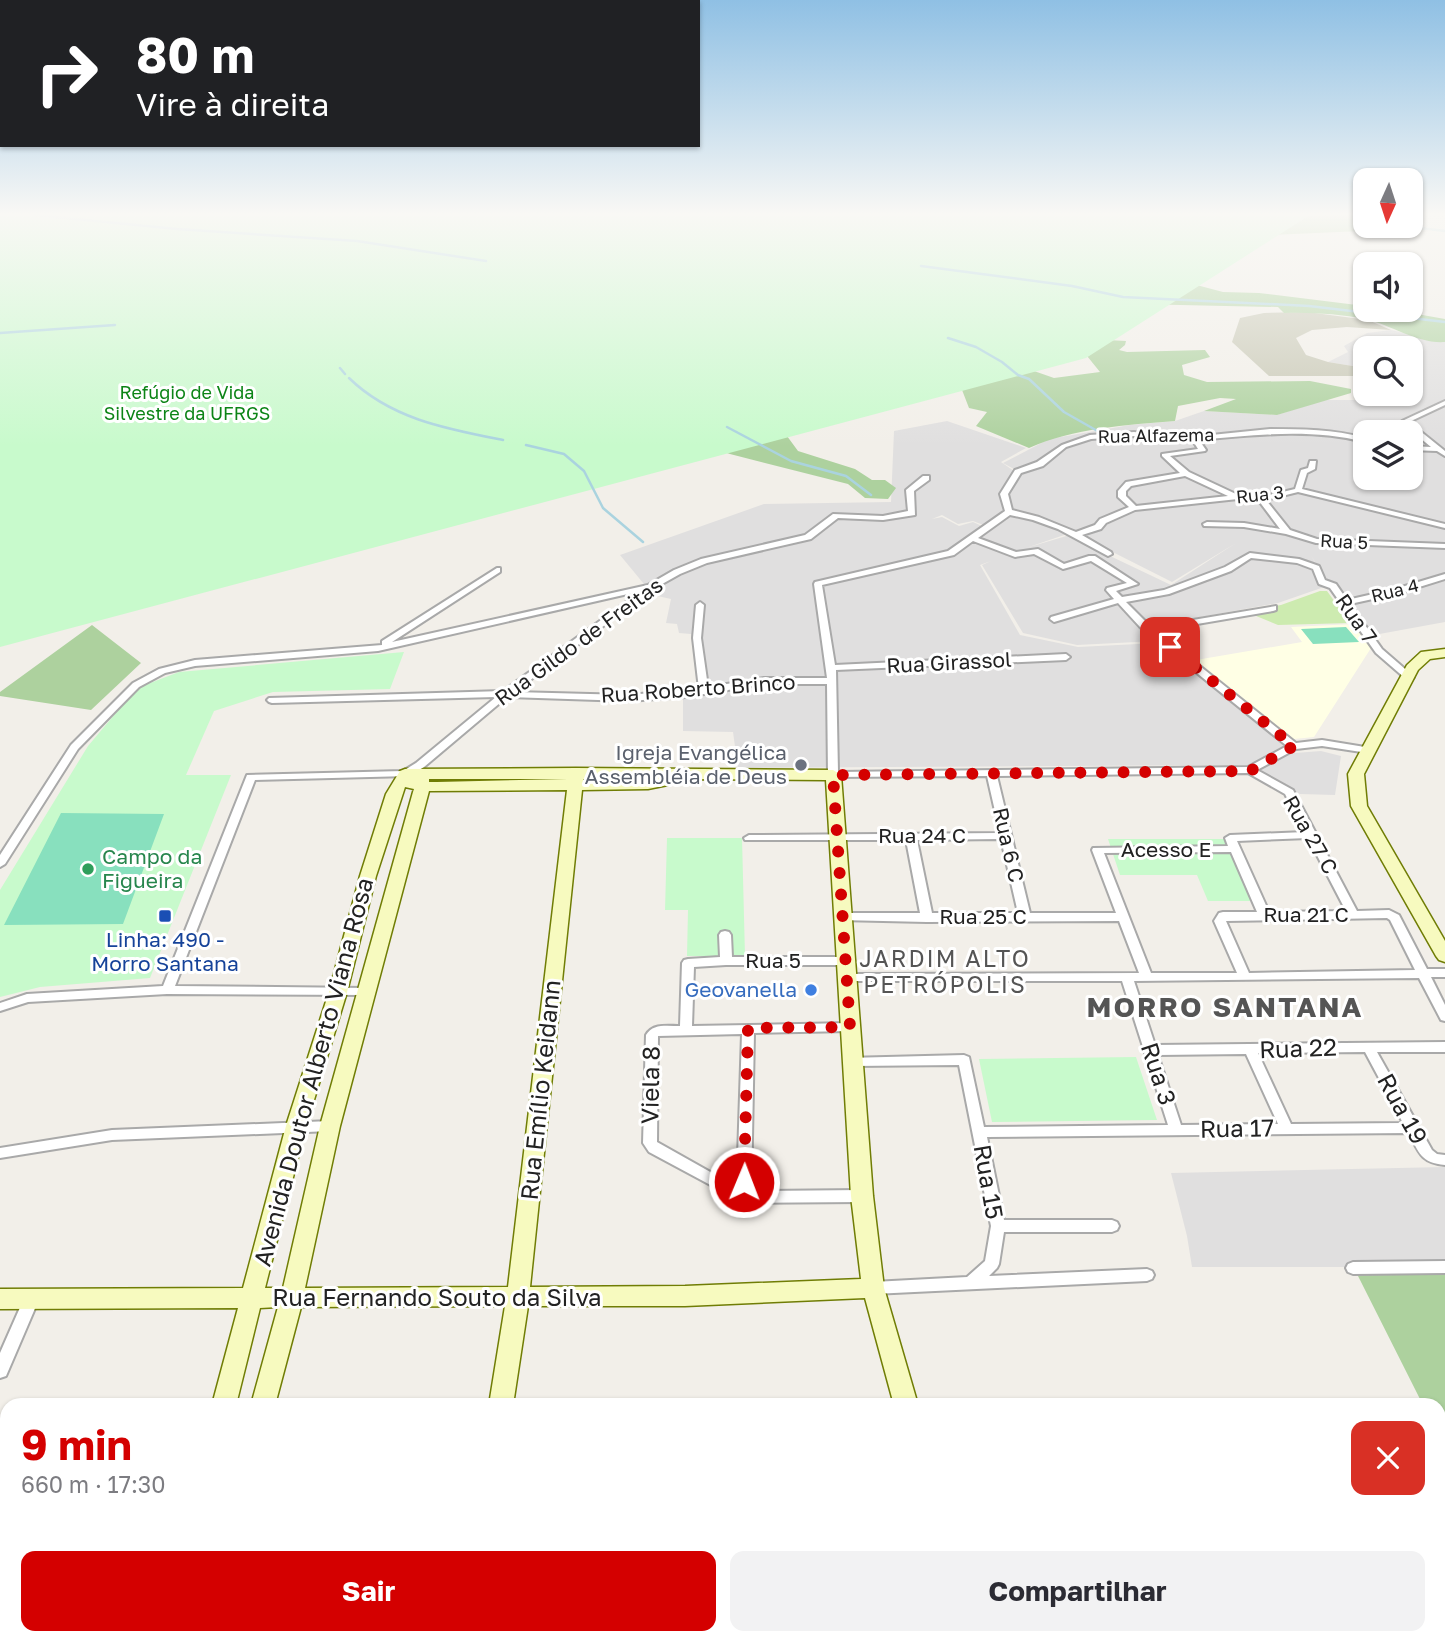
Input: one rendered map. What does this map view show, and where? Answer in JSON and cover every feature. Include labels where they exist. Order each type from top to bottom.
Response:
[{"type":"street","points":[[1441,452],[1404,422],[1445,403]]},
{"type":"street","name":"Rua Alfazema","points":[[1009,512],[1004,494],[1018,472],[1040,464],[1064,446],[1090,437],[1133,434],[1182,440],[1270,431],[1353,437]]},
{"type":"street","points":[[1194,438],[1203,450],[1164,455],[1185,474],[1238,497]]},
{"type":"street","points":[[1423,450],[1441,452]]},
{"type":"street","points":[[1298,489],[1304,472],[1311,469],[1313,463]]},
{"type":"street","points":[[1134,508],[1122,497],[1122,491],[1129,484],[1146,478],[1185,474]]},
{"type":"street","name":"Rua Gildo de Freitas","points":[[409,776],[505,694],[652,586],[704,561],[807,538],[836,516],[883,518],[912,513],[910,490],[926,478]]},
{"type":"street","name":"Rua 3","points":[[1077,534],[1098,527],[1103,521],[1134,508],[1238,497],[1261,499],[1298,489],[1445,526]]},
{"type":"street","points":[[1261,499],[1287,532]]},
{"type":"street","points":[[904,1398],[873,1287],[862,1196],[836,836],[831,668],[818,584],[951,553],[972,538],[1009,512],[1034,516],[1077,534],[1108,554],[1063,568],[1035,551],[1015,555],[972,538]]},
{"type":"street","name":"Rua 5","points":[[1207,524],[1244,525],[1287,532],[1316,541],[1445,546]]},
{"type":"street","name":"Rua 7","points":[[1121,600],[1166,592],[1228,569],[1244,557],[1265,555],[1309,564],[1316,568],[1322,582],[1333,586],[1379,651],[1409,677]]},
{"type":"street","points":[[1093,558],[1134,584],[1110,590],[1149,630],[1294,746]]},
{"type":"street","points":[[378,648],[497,570]]},
{"type":"street","name":"Rua 4","points":[[1344,603],[1445,576]]},
{"type":"street","points":[[0,864],[74,747],[136,685],[162,671],[195,663],[378,648],[652,586]]},
{"type":"street","points":[[1054,619],[1121,600]]},
{"type":"street","points":[[700,605],[697,638],[704,689]]},
{"type":"street","points":[[1149,630],[1273,608]]},
{"type":"street","points":[[1445,653],[1426,655],[1412,668],[1356,774],[1359,806],[1445,956]]},
{"type":"street","name":"Rua Girassol","points":[[831,668],[1066,657]]},
{"type":"street","name":"Rua Roberto Brinco","points":[[272,700],[505,694],[628,698],[686,694],[764,681],[830,681]]},
{"type":"street","points":[[167,990],[251,777],[409,776],[648,783],[702,776],[1250,771],[1294,746],[1322,743],[1368,750]]},
{"type":"street","name":"Rua 27 C","points":[[1250,771],[1289,792],[1354,915]]},
{"type":"street","name":"Rua 6 C","points":[[991,773],[1025,917]]},
{"type":"street","name":"Avenida Doutor Alberto Viana Rosa","points":[[265,1398],[292,1298],[330,1126],[398,875],[409,776]]},
{"type":"street","name":"Avenida Doutor Alberto Viana Rosa","points":[[226,1398],[296,1126],[338,992],[368,876],[394,794],[409,776]]},
{"type":"street","name":"Rua Emílio Keidann","points":[[502,1398],[518,1298],[576,779]]},
{"type":"street","points":[[1264,914],[1230,838],[1312,835]]},
{"type":"street","points":[[911,836],[927,918]]},
{"type":"street","name":"Rua 24 C","points":[[749,838],[1007,836]]},
{"type":"street","name":"Acesso E","points":[[1123,917],[1097,850],[1234,849]]},
{"type":"street","points":[[368,876],[398,875]]},
{"type":"street","name":"Rua 21 C","points":[[1245,977],[1220,917],[1264,914],[1392,915],[1423,973]]},
{"type":"street","name":"Rua 25 C","points":[[843,917],[1123,917]]},
{"type":"street","points":[[1123,917],[1147,978]]},
{"type":"street","name":"Rua 5","points":[[725,935],[726,961],[846,969],[1127,978],[1445,973]]},
{"type":"street","points":[[686,1030],[688,963],[726,961]]},
{"type":"street","points":[[1423,973],[1445,1017]]},
{"type":"street","name":"Rua 3","points":[[1127,978],[1176,1129]]},
{"type":"street","points":[[0,1007],[27,998],[167,990],[366,992]]},
{"type":"street","name":"Viela 8","points":[[744,1197],[654,1149],[650,1143],[652,1035],[659,1030],[850,1027]]},
{"type":"street","points":[[748,1028],[744,1197],[862,1196]]},
{"type":"street","name":"Rua 19","points":[[1368,1047],[1430,1157],[1445,1160]]},
{"type":"street","name":"Rua 22","points":[[1150,1050],[1445,1047]]},
{"type":"street","points":[[1251,1051],[1286,1128]]},
{"type":"street","name":"Rua 15","points":[[852,1061],[964,1060],[998,1226],[992,1264],[970,1283]]},
{"type":"street","points":[[0,1153],[112,1135],[330,1126]]},
{"type":"street","name":"Rua 17","points":[[979,1132],[1412,1128]]},
{"type":"street","points":[[998,1226],[1112,1226]]},
{"type":"street","points":[[1353,1268],[1445,1267]]},
{"type":"street","points":[[873,1287],[1147,1275]]},
{"type":"street","name":"Rua Fernando Souto da Silva","points":[[0,1299],[685,1296],[873,1287]]},
{"type":"street","points":[[0,1371],[32,1299]]},
{"type":"shaded area","points":[[1307,312],[1353,318],[1353,322],[1373,322],[1391,330],[1347,327],[1312,330],[1296,338],[1306,355],[1353,366],[1353,376],[1269,376],[1232,342],[1240,318],[1264,313]]},
{"type":"shaded area","points":[[1391,330],[1418,336],[1362,336],[1367,333]]},
{"type":"shaded area","points":[[1423,337],[1445,342],[1445,622],[1374,635],[1336,583],[1325,580],[1311,555],[1327,586],[1278,603],[1140,628],[1156,641],[1077,645],[1023,633],[982,565],[991,561],[980,565],[1020,635],[1078,647],[1158,643],[1295,753],[1321,751],[1341,756],[1335,795],[1300,794],[1245,765],[738,768],[733,732],[683,731],[683,699],[700,694],[691,634],[679,633],[677,624],[666,623],[671,599],[653,595],[620,555],[764,504],[891,502],[894,431],[947,421],[1026,448],[1001,462],[1014,471],[1001,493],[1006,512],[986,526],[1011,513],[1007,494],[1021,473],[1003,463],[1049,439],[1130,425],[1175,421],[1204,411],[1277,415],[1323,400],[1353,400],[1353,406],[1423,406]],"holes":[[[942,515],[958,524],[973,521],[986,526],[973,522],[959,526],[942,517],[932,519]],[[1073,532],[1172,582],[1236,543],[1171,585],[1108,555],[1073,534],[1026,548]]]},
{"type":"shaded area","points":[[1353,341],[1353,366],[1328,362],[1348,352],[1344,346]]},
{"type":"shaded area","points":[[1354,624],[1371,648],[1314,737],[1294,739],[1196,660],[1302,642],[1291,627]]},
{"type":"shaded area","points":[[1445,1167],[1445,1264],[1346,1267],[1192,1267],[1171,1173]]},
{"type":"green space","name":"Refúgio de Vida Silvestre da UFRGS","points":[[0,292],[1190,292],[1086,358],[0,647]]},
{"type":"green space","points":[[1166,292],[1259,293],[1353,305],[1353,317],[1284,313],[1278,307],[1134,304]]},
{"type":"green space","points":[[1423,315],[1445,319],[1445,342],[1412,336],[1375,322],[1423,322]]},
{"type":"green space","points":[[1107,340],[1126,341],[1119,350],[1127,352],[1205,350],[1210,357],[1182,365],[1184,375],[1207,382],[1310,381],[1351,389],[1351,393],[1277,415],[1204,411],[1236,399],[1220,398],[1178,406],[1175,421],[1082,432],[1029,448],[976,426],[987,412],[969,408],[957,377],[1034,371],[1054,378],[1100,372],[1083,351]]},
{"type":"green space","points":[[787,436],[798,451],[855,469],[872,480],[885,480],[896,488],[888,499],[865,498],[848,484],[730,454],[685,439]]},
{"type":"green space","points":[[1327,591],[1350,623],[1278,625],[1244,611],[1281,605]]},
{"type":"green space","points":[[92,625],[141,663],[91,710],[0,696],[0,692]]},
{"type":"green space","points":[[1346,627],[1359,642],[1313,644],[1301,629]]},
{"type":"green space","points":[[404,652],[390,689],[273,692],[214,711],[186,775],[231,775],[150,978],[40,987],[0,997],[0,890],[88,746],[137,688],[179,672]]},
{"type":"green space","name":"Campo da Figueira","points":[[61,813],[164,814],[123,924],[4,925]]},
{"type":"green space","points":[[667,838],[742,838],[745,956],[687,956],[688,910],[665,910]]},
{"type":"green space","points":[[1108,839],[1236,839],[1264,901],[1208,901],[1197,875],[1120,875]]},
{"type":"green space","points":[[1136,1057],[1157,1120],[992,1122],[979,1059]]},
{"type":"green space","points":[[1445,1270],[1445,1398],[1419,1398],[1356,1272]]},
{"type":"waterway","points":[[1099,292],[1123,297],[1309,306],[1445,322]]},
{"type":"waterway","points":[[0,333],[115,325]]},
{"type":"waterway","points":[[948,338],[976,347],[1002,362],[1018,375],[1029,379],[1064,412],[1101,433]]},
{"type":"waterway","points":[[340,368],[345,374]]},
{"type":"waterway","points":[[349,378],[365,392],[401,413],[441,426],[503,440]]},
{"type":"waterway","points":[[727,427],[791,461],[846,476],[871,495]]},
{"type":"waterway","points":[[526,445],[564,454],[584,471],[603,508],[643,542]]},
{"type":"place","name":"Igreja Evangélica Assembléia de Deus","points":[[801,765]]},
{"type":"place","name":"Campo da Figueira","points":[[88,869]]},
{"type":"place","name":"Linha: 490 - Morro Santana","points":[[165,916]]},
{"type":"place","name":"Geovanella","points":[[811,990]]},
{"type":"district","name":"JARDIM ALTO PETRÓPOLIS","points":[[945,972]]},
{"type":"district","name":"MORRO SANTANA","points":[[1225,1007]]},
{"type":"route","points":[[744,1182],[748,1028],[850,1027],[833,775],[1250,771],[1294,746],[1170,647]]}]
